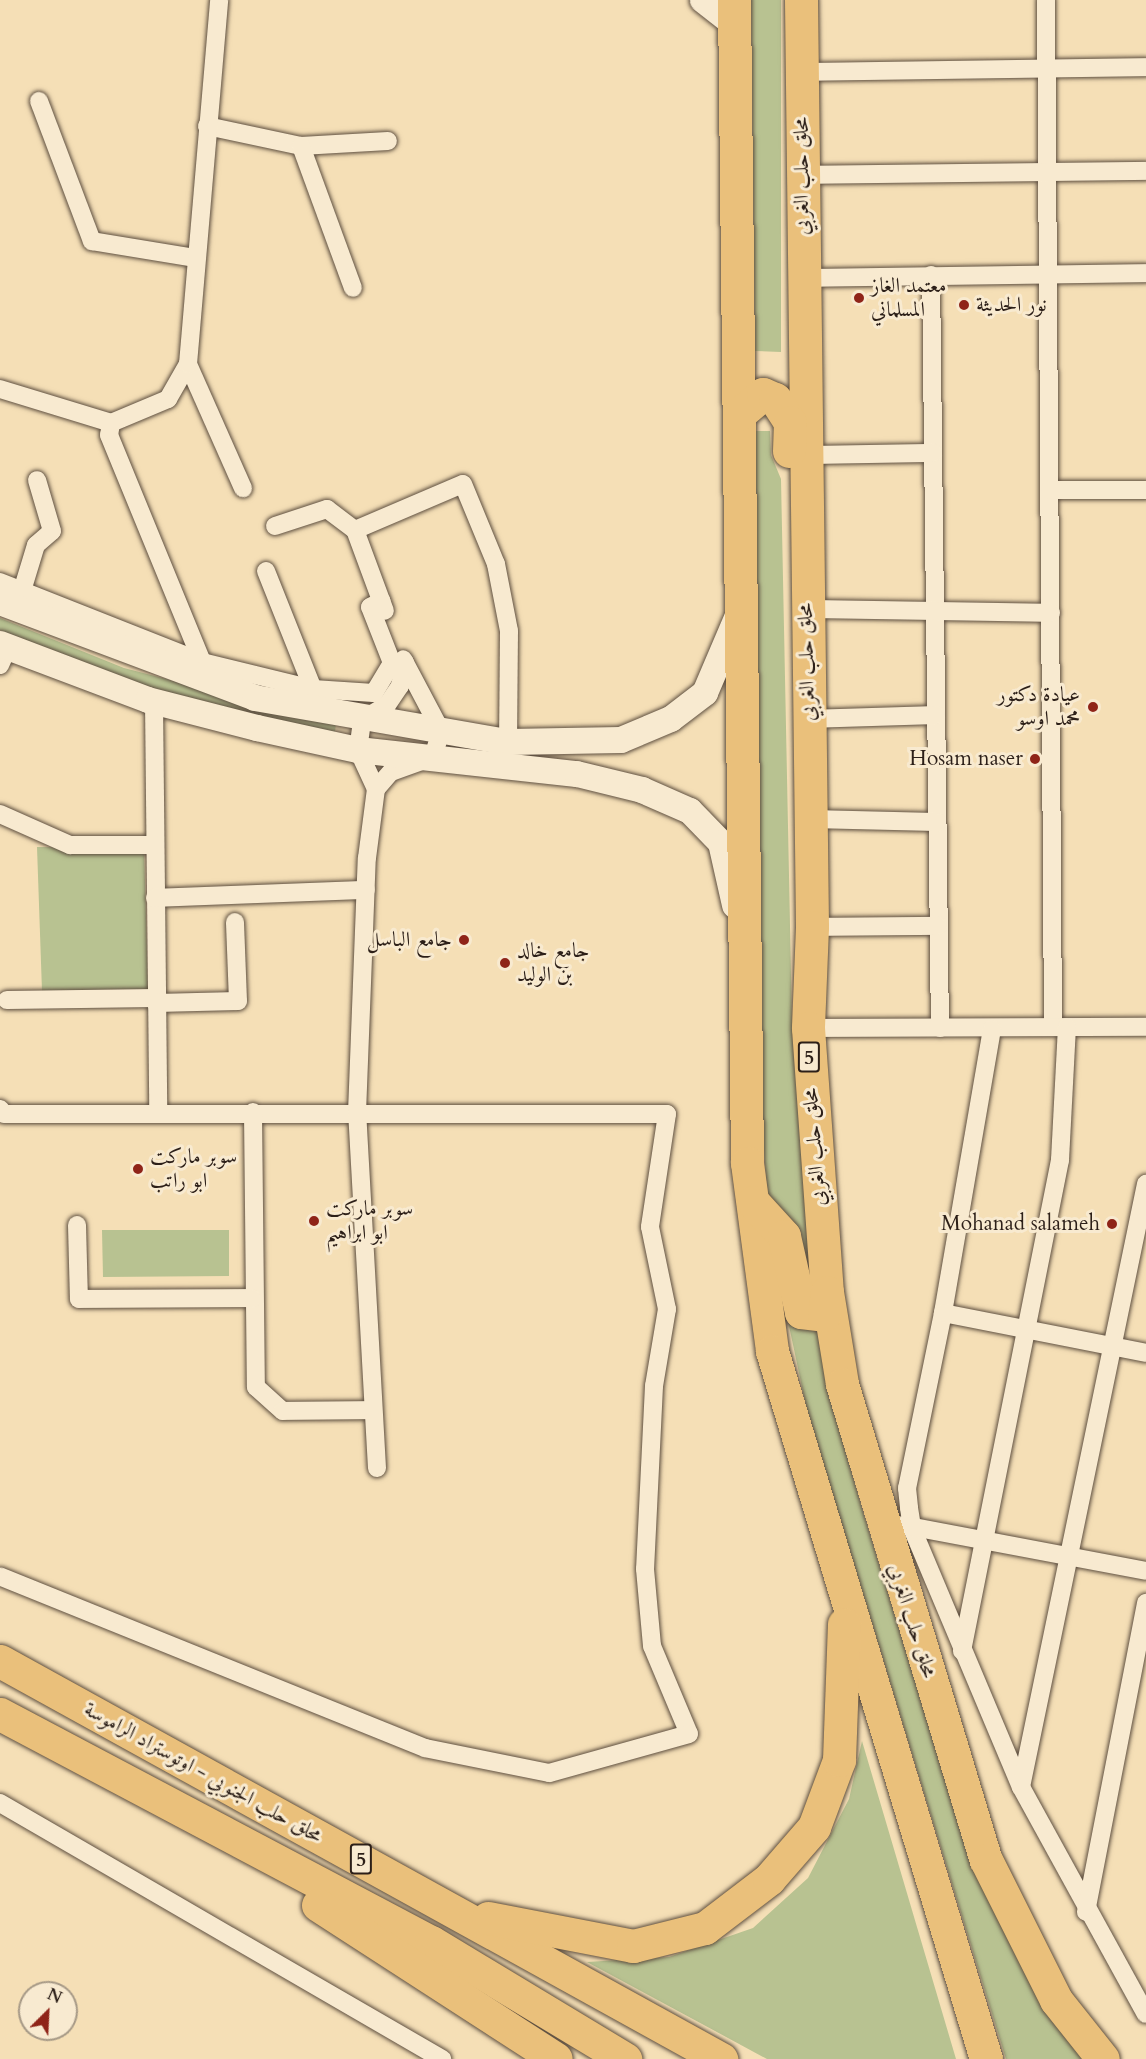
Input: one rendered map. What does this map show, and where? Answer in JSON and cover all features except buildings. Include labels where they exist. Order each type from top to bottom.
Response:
[{"type":"highway","name":"محلق حلب الغربي","points":[[801,0],[806,609],[812,927],[808,1028],[827,1292],[842,1384],[880,1516],[986,1860],[1056,2000],[1103,2059]]},
{"type":"highway","points":[[735,12],[744,940],[753,1202],[772,1351],[845,1599],[986,2059]]},
{"type":"highway","points":[[739,414],[763,394],[775,399],[790,422],[792,473],[807,519]]},
{"type":"highway","points":[[753,1202],[784,1236],[801,1312],[824,1315],[827,1292]]},
{"type":"highway","points":[[460,1913],[633,1946],[705,1928],[769,1879],[814,1827],[839,1761],[845,1599]]},
{"type":"highway","name":"محلق حلب الجنوبي - اوتوستراد الراموسة","points":[[0,1661],[721,2059]]},
{"type":"highway","name":"محلق حلب الجنوبي - اوتوستراد الراموسة","points":[[0,1714],[134,1789],[431,1942],[625,2059]]},
{"type":"highway","points":[[134,1789],[556,2059]]},
{"type":"main road","points":[[703,0],[735,12]]},
{"type":"main road","points":[[11,596],[207,684],[362,720],[508,742],[621,740],[671,720],[713,680],[741,607]]},
{"type":"main road","points":[[3,652],[154,702],[358,750],[577,774],[642,790],[690,811],[721,843],[744,940]]},
{"type":"street","points":[[0,389],[111,423],[168,399],[188,364],[195,258],[219,0]]},
{"type":"street","points":[[962,1651],[1060,1160],[1060,1027],[1051,613],[1046,0]]},
{"type":"street","points":[[801,72],[1146,67]]},
{"type":"street","points":[[39,101],[92,241],[195,258]]},
{"type":"street","points":[[207,126],[301,146],[388,141]]},
{"type":"street","points":[[301,146],[353,288]]},
{"type":"street","points":[[802,175],[1146,171]]},
{"type":"street","points":[[803,278],[1146,273]]},
{"type":"street","points":[[931,275],[940,1028]]},
{"type":"street","points":[[188,364],[243,488]]},
{"type":"street","points":[[111,423],[109,435],[202,662]]},
{"type":"street","points":[[805,455],[933,453]]},
{"type":"street","points":[[11,596],[36,545],[52,531],[37,480]]},
{"type":"street","points":[[356,530],[463,484],[496,564],[509,631],[508,742]]},
{"type":"street","points":[[1050,490],[1146,490]]},
{"type":"street","points":[[275,526],[327,509],[356,530],[405,663],[441,731],[433,757],[391,772],[376,789]]},
{"type":"street","points":[[266,571],[313,689]]},
{"type":"street","points":[[0,582],[11,596],[202,662],[313,689],[374,693],[392,663],[370,606],[382,601]]},
{"type":"street","points":[[806,609],[1051,613]]},
{"type":"street","points":[[377,1468],[357,1113],[366,890],[376,789],[358,750],[362,720],[387,705],[400,686],[405,663]]},
{"type":"street","points":[[154,702],[158,1111]]},
{"type":"street","points":[[808,719],[936,715]]},
{"type":"street","points":[[0,814],[70,845],[155,845]]},
{"type":"street","points":[[810,819],[937,822]]},
{"type":"street","points":[[155,898],[366,890]]},
{"type":"street","points":[[7,1000],[238,1000],[235,921]]},
{"type":"street","points":[[812,927],[938,926]]},
{"type":"street","points":[[808,1028],[1146,1028]]},
{"type":"street","points":[[992,1029],[944,1313],[907,1488],[912,1528],[1021,1787],[1086,1912],[1146,2014]]},
{"type":"street","points":[[0,1576],[425,1748],[549,1773],[689,1734],[652,1646],[645,1569],[654,1386],[666,1309],[650,1227],[667,1114],[158,1111],[1,1114]]},
{"type":"street","points":[[253,1112],[252,1298],[256,1387],[283,1411],[372,1410]]},
{"type":"street","points":[[1021,1787],[1072,1555],[1146,1184]]},
{"type":"street","points":[[77,1226],[79,1299],[252,1298]]},
{"type":"street","points":[[944,1313],[1146,1353]]},
{"type":"street","points":[[880,1516],[912,1528],[1072,1555],[1146,1571]]},
{"type":"street","points":[[1086,1912],[1146,1603]]},
{"type":"street","points":[[0,1803],[442,2059]]},
{"type":"green space","points":[[751,0],[781,0],[781,352],[755,351]]},
{"type":"green space","points":[[753,431],[770,431],[771,455],[781,479],[792,1025],[811,1291],[767,1193],[760,1090]]},
{"type":"green space","points":[[0,618],[124,668],[336,723],[335,732],[241,714],[129,681],[0,630]]},
{"type":"green space","points":[[37,847],[144,848],[148,989],[42,991]]},
{"type":"green space","points":[[102,1230],[229,1230],[229,1276],[103,1277]]},
{"type":"green space","points":[[773,1251],[817,1329],[828,1390],[863,1512],[971,1864],[1083,2059],[1006,2059],[808,1415]]},
{"type":"green space","points":[[862,1741],[956,2059],[767,2059],[587,1962],[669,1957],[753,1928],[808,1878],[849,1799]]},
{"type":"place","name":"معتمد الغاز المسلماني","points":[[859,298]]},
{"type":"place","name":"نور الحديثة","points":[[964,305]]},
{"type":"place","name":"عيادة دكتور محمد اوسو","points":[[1093,707]]},
{"type":"place","name":"Hosam naser","points":[[1035,759]]},
{"type":"place","name":"جامع الباسل","points":[[464,940]]},
{"type":"place","name":"جامع خالد بن الوليد","points":[[505,963]]},
{"type":"place","name":"سوبر ماركت ابو راتب","points":[[138,1169]]},
{"type":"place","name":"سوبر ماركت ابو ابراهيم","points":[[314,1221]]},
{"type":"place","name":"Mohanad salameh","points":[[1112,1224]]}]
